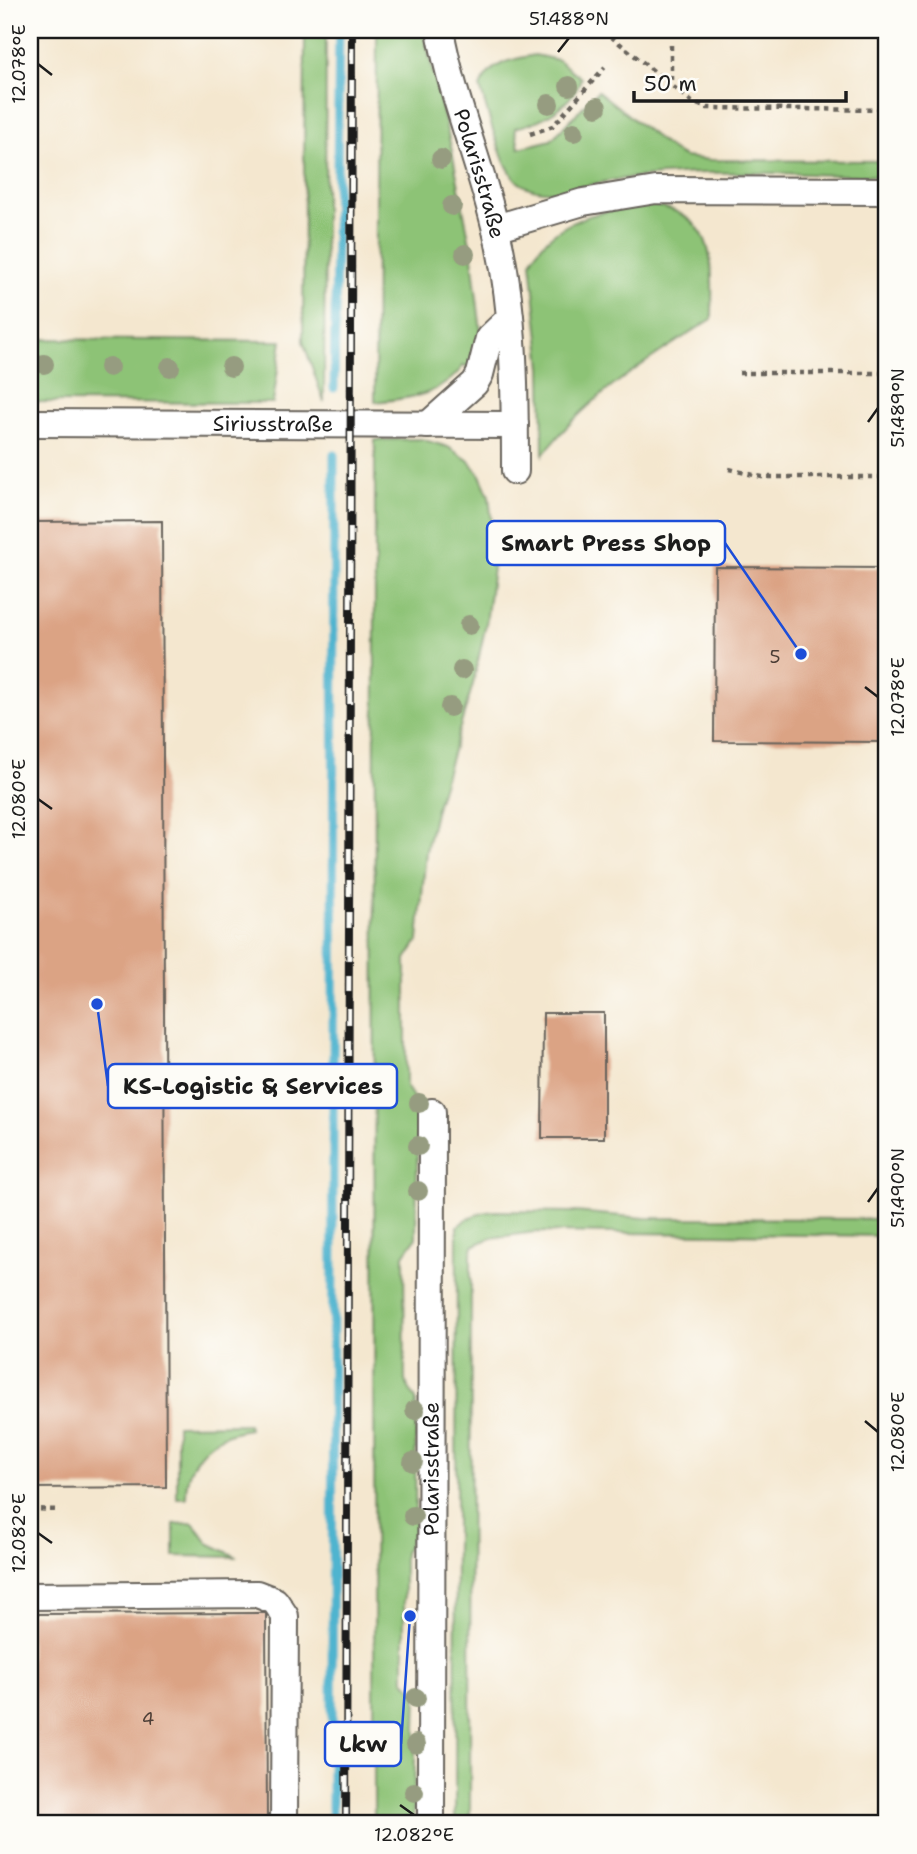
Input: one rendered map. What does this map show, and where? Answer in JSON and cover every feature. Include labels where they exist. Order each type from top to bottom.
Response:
[{"type":"street","name":"Polarisstraße","points":[[440,30],[451,77],[496,228],[510,318],[515,425],[514,471]]},
{"type":"street","points":[[496,228],[583,202],[656,190],[887,191]]},
{"type":"street","points":[[429,425],[475,383],[480,374],[489,338],[510,318]]},
{"type":"street","name":"Siriusstraße","points":[[30,423],[515,425]]},
{"type":"street","name":"Polarisstraße","points":[[431,1824],[432,1112]]},
{"type":"street","points":[[30,1596],[257,1594],[275,1601],[285,1616],[284,1824]]},
{"type":"path","points":[[603,30],[692,102],[715,110],[887,110]]},
{"type":"path","points":[[671,45],[671,85]]},
{"type":"path","points":[[530,134],[553,125],[605,68]]},
{"type":"path","points":[[739,373],[887,373]]},
{"type":"path","points":[[729,469],[762,477],[887,477]]},
{"type":"path","points":[[30,1508],[59,1510]]},
{"type":"green space","points":[[305,30],[326,30],[324,402],[303,341]]},
{"type":"green space","points":[[377,30],[423,30],[452,151],[471,249],[481,332],[471,370],[464,365],[446,383],[425,394],[375,402]]},
{"type":"green space","points":[[535,55],[558,60],[581,78],[571,97],[563,105],[535,122],[515,128],[519,148],[551,140],[598,91],[684,157],[711,160],[887,161],[887,176],[682,174],[614,180],[567,190],[532,189],[521,184],[508,167],[480,87],[495,67]]},
{"type":"green space","points":[[652,205],[690,219],[700,231],[711,262],[712,319],[600,396],[579,414],[543,455],[542,368],[531,262],[540,247],[567,225],[600,213]]},
{"type":"green space","points":[[30,339],[282,341],[273,403],[30,402]]},
{"type":"green space","points":[[421,439],[448,447],[468,460],[480,475],[489,496],[495,551],[486,624],[473,684],[437,804],[426,851],[418,941],[406,959],[406,1086],[418,1105],[416,1238],[404,1255],[405,1381],[416,1400],[415,1530],[404,1553],[404,1679],[417,1695],[413,1824],[374,1824],[375,440]]},
{"type":"green space","points":[[497,1211],[575,1212],[645,1218],[887,1219],[887,1236],[536,1232],[490,1238],[473,1246],[470,1824],[455,1824],[457,1227],[476,1215]]},
{"type":"green space","points":[[248,1424],[249,1429],[223,1437],[203,1451],[190,1472],[186,1498],[177,1498],[177,1425]]},
{"type":"green space","points":[[193,1523],[208,1543],[237,1557],[174,1556],[174,1524]]},
{"type":"building","points":[[162,521],[166,1487],[30,1488],[30,522]]},
{"type":"building","points":[[715,567],[887,568],[887,742],[714,741]]},
{"type":"building","points":[[543,1013],[604,1013],[604,1138],[542,1138]]},
{"type":"building","points":[[266,1613],[267,1824],[30,1824],[30,1614]]},
{"type":"waterway","points":[[334,388],[339,30]]},
{"type":"waterway","points":[[332,1824],[334,455]]},
{"type":"railway","points":[[346,1824],[352,30]]},
{"type":"place","name":"Smart Press Shop","points":[[801,654]]},
{"type":"place","name":"KS-Logistic & Services","points":[[97,1004]]},
{"type":"place","name":"Lkw","points":[[410,1616]]}]
